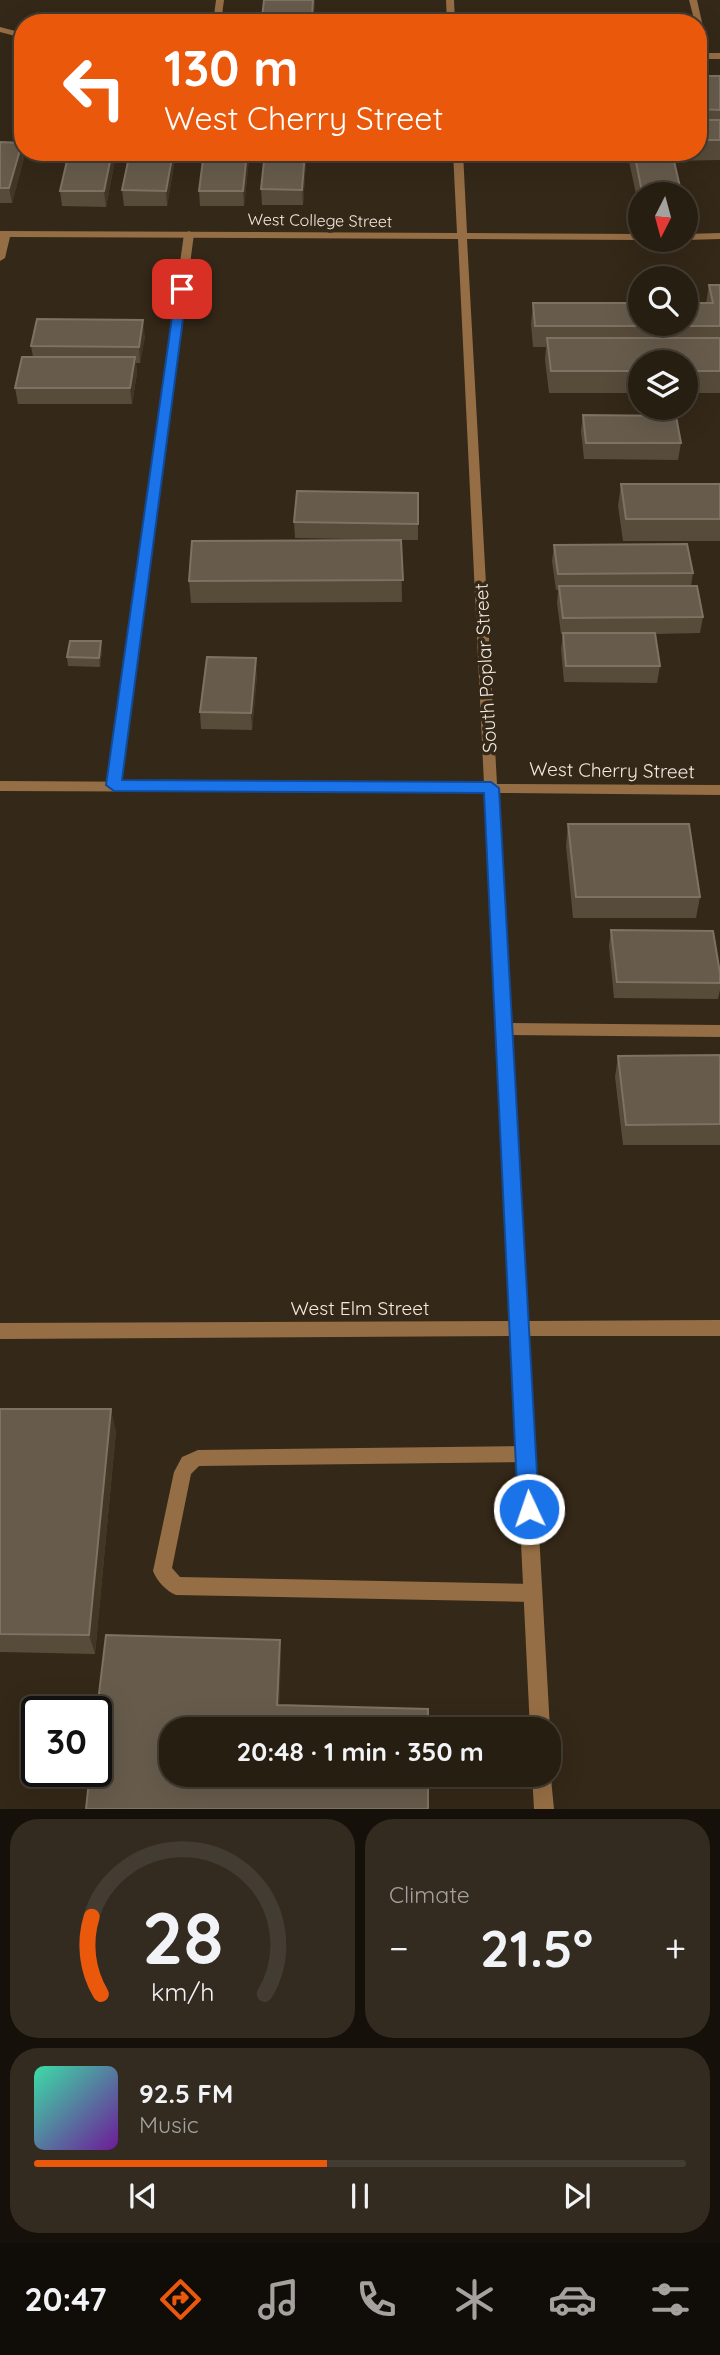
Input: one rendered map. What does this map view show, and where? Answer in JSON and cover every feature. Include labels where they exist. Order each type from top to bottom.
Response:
[{"type":"street","name":"South Poplar Street","points":[[458,161],[539,1717]]},
{"type":"street","name":"West College Street","points":[[3,234],[628,237]]},
{"type":"street","points":[[0,258],[3,234]]},
{"type":"street","points":[[114,785],[189,234]]},
{"type":"street","points":[[698,237],[720,236]]},
{"type":"street","name":"West Cherry Street","points":[[0,786],[720,790]]},
{"type":"street","points":[[503,1029],[720,1031]]},
{"type":"street","name":"West Elm Street","points":[[0,1331],[720,1328]]},
{"type":"street","points":[[526,1454],[198,1458],[188,1463],[183,1472],[162,1571],[176,1586],[533,1592]]},
{"type":"street","points":[[543,1787],[544,1809]]},
{"type":"building","points":[[264,0],[313,0],[312,14],[262,14]]},
{"type":"building","points":[[707,76],[720,76],[720,110],[707,109]]},
{"type":"building","points":[[707,120],[720,120],[720,140],[707,140]]},
{"type":"building","points":[[0,142],[14,143],[14,161],[17,161],[9,188],[0,188]]},
{"type":"building","points":[[67,161],[110,161],[104,191],[60,191]]},
{"type":"building","points":[[128,161],[171,161],[166,191],[122,190]]},
{"type":"building","points":[[203,161],[246,161],[243,191],[199,191]]},
{"type":"building","points":[[264,161],[304,161],[302,190],[261,189]]},
{"type":"building","points":[[636,161],[674,161],[679,182],[640,182]]},
{"type":"building","points":[[709,285],[720,285],[720,326],[698,326],[698,303],[713,303]]},
{"type":"building","points":[[533,303],[628,303],[628,326],[535,326]]},
{"type":"building","points":[[37,319],[143,320],[139,347],[31,346]]},
{"type":"building","points":[[547,338],[720,338],[720,371],[698,371],[698,350],[628,350],[628,371],[551,371]]},
{"type":"building","points":[[22,357],[135,357],[130,388],[15,388]]},
{"type":"building","points":[[583,415],[628,415],[628,420],[677,420],[681,443],[586,443]]},
{"type":"building","points":[[621,484],[720,484],[720,519],[626,519]]},
{"type":"building","points":[[297,491],[418,493],[418,524],[294,522]]},
{"type":"building","points":[[401,540],[403,580],[189,581],[192,541]]},
{"type":"building","points":[[687,544],[693,573],[558,574],[554,545]]},
{"type":"building","points":[[559,586],[697,586],[703,617],[563,618]]},
{"type":"building","points":[[563,633],[655,633],[660,666],[566,666]]},
{"type":"building","points":[[70,641],[101,641],[99,658],[67,657]]},
{"type":"building","points":[[207,657],[256,658],[251,713],[200,712]]},
{"type":"building","points":[[568,824],[689,824],[700,897],[576,897]]},
{"type":"building","points":[[611,930],[713,931],[720,983],[617,982]]},
{"type":"building","points":[[720,1055],[720,1124],[626,1125],[618,1056]]},
{"type":"building","points":[[0,1409],[111,1409],[89,1635],[0,1634]]},
{"type":"building","points":[[106,1635],[280,1640],[277,1705],[428,1709],[428,1717],[159,1717],[159,1787],[428,1787],[428,1809],[86,1809],[88,1787],[112,1787],[112,1696],[99,1696]]},
{"type":"route","points":[[182,289],[114,785],[491,788],[529,1509]]}]
